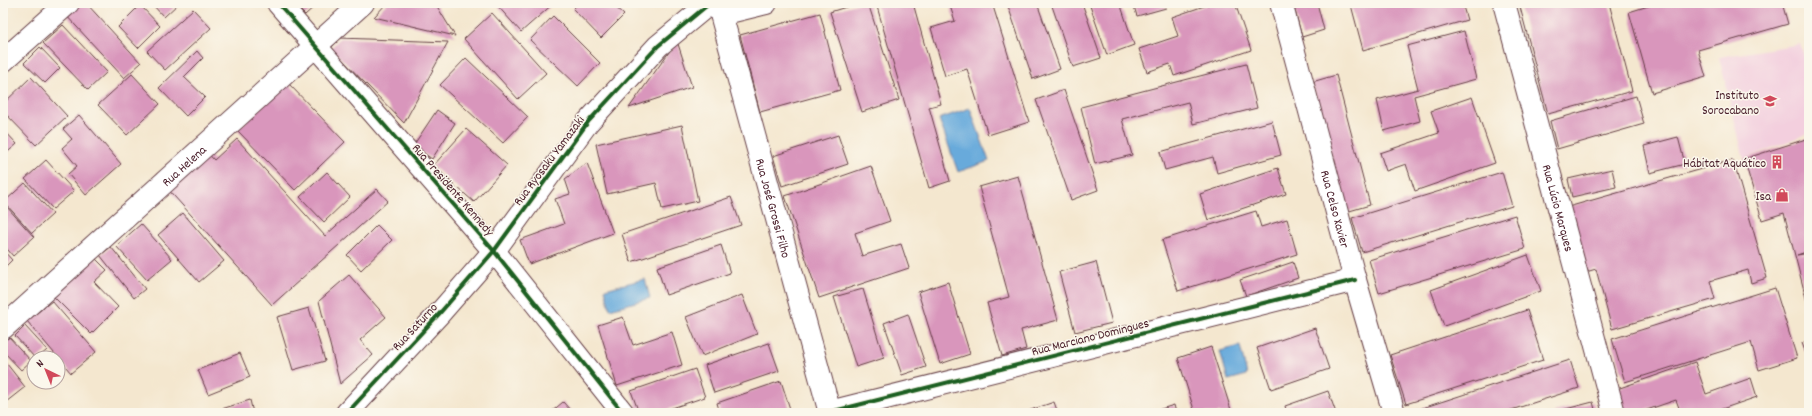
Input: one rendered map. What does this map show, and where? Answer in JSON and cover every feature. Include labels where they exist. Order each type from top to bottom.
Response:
[{"type":"street","points":[[3,61],[68,3]]},
{"type":"street","name":"Rua Presidente Kennedy","points":[[278,3],[494,251],[623,413]]},
{"type":"street","name":"Rua Helena","points":[[3,328],[364,3]]},
{"type":"street","points":[[717,7],[766,3]]},
{"type":"street","name":"Rua Celso Xavier","points":[[1281,3],[1355,280],[1394,413]]},
{"type":"street","name":"Rua Lúcio Marques","points":[[1504,3],[1614,413]]},
{"type":"street","name":"Rua Ryosaku Yamazaki","points":[[494,251],[588,122],[658,46],[717,7]]},
{"type":"street","name":"Rua José Grossi Filho","points":[[717,7],[830,413]]},
{"type":"street","name":"Rua Saturno","points":[[348,413],[439,314],[494,251]]},
{"type":"street","name":"Rua Marciano Domingues","points":[[830,413],[1355,280]]},
{"type":"shaded area","name":"Instituto Sorocabano","points":[[1800,44],[1809,69],[1809,133],[1744,159],[1719,57]]},
{"type":"water","points":[[970,108],[989,161],[958,172],[939,119]]},
{"type":"water","points":[[645,279],[650,298],[610,309],[605,289]]},
{"type":"water","points":[[1240,346],[1247,375],[1228,380],[1220,351]]},
{"type":"building","points":[[76,3],[86,3],[141,63],[124,78],[64,13]]},
{"type":"building","points":[[151,3],[179,3],[164,17]]},
{"type":"building","points":[[293,3],[314,3],[316,5],[305,15]]},
{"type":"building","points":[[387,3],[435,3],[455,36],[374,17]]},
{"type":"building","points":[[495,3],[554,3],[521,32]]},
{"type":"building","points":[[579,3],[611,3],[624,15],[601,38],[573,9]]},
{"type":"building","points":[[859,3],[868,3],[899,100],[862,112],[830,12]]},
{"type":"building","points":[[876,3],[913,3],[941,104],[929,107],[950,181],[929,188]]},
{"type":"building","points":[[949,3],[992,3],[1029,122],[988,135],[967,69],[945,76],[931,28],[955,21]]},
{"type":"building","points":[[1007,3],[1037,3],[1060,69],[1033,79]]},
{"type":"building","points":[[1051,3],[1082,3],[1101,58],[1073,67]]},
{"type":"building","points":[[1089,3],[1120,3],[1134,45],[1107,55]]},
{"type":"building","points":[[1133,3],[1164,3],[1166,8],[1137,16]]},
{"type":"building","points":[[1213,3],[1235,3],[1251,50],[1174,76],[1170,64],[1147,72],[1139,49],[1178,36],[1172,17]]},
{"type":"building","points":[[1293,3],[1317,3],[1324,30],[1302,37]]},
{"type":"building","points":[[1358,3],[1462,3],[1467,20],[1363,50],[1351,5]]},
{"type":"building","points":[[1535,3],[1609,3],[1632,91],[1548,114],[1520,7]]},
{"type":"building","points":[[1658,3],[1782,3],[1788,24],[1698,50],[1706,77],[1652,93],[1629,12]]},
{"type":"building","points":[[140,5],[160,26],[138,48],[118,27]]},
{"type":"building","points":[[193,9],[211,28],[165,70],[147,51]]},
{"type":"building","points":[[492,13],[546,73],[518,99],[464,39]]},
{"type":"building","points":[[820,13],[840,90],[760,112],[740,35]]},
{"type":"building","points":[[553,16],[600,63],[578,86],[530,40]]},
{"type":"building","points":[[63,25],[107,72],[88,90],[43,43]]},
{"type":"building","points":[[1464,31],[1476,79],[1414,96],[1420,121],[1384,131],[1377,100],[1418,89],[1407,46]]},
{"type":"building","points":[[340,38],[448,42],[404,123],[331,48]]},
{"type":"building","points":[[677,41],[692,87],[629,108]]},
{"type":"building","points":[[40,47],[60,68],[45,83],[24,63]]},
{"type":"building","points":[[197,51],[203,58],[184,77],[205,97],[186,116],[159,88]]},
{"type":"building","points":[[466,58],[528,117],[503,143],[440,85]]},
{"type":"building","points":[[1246,64],[1257,108],[1193,124],[1188,102],[1122,119],[1132,155],[1095,164],[1081,107]]},
{"type":"building","points":[[132,74],[160,104],[127,135],[98,105]]},
{"type":"building","points":[[1336,75],[1370,205],[1346,212],[1312,82]]},
{"type":"building","points":[[31,77],[67,116],[36,145],[3,111],[3,104]]},
{"type":"building","points":[[287,82],[345,142],[295,190],[237,130]]},
{"type":"building","points":[[1064,90],[1098,190],[1071,200],[1036,100]]},
{"type":"building","points":[[1636,96],[1644,124],[1557,149],[1550,121]]},
{"type":"building","points":[[1472,97],[1495,163],[1415,191],[1406,164],[1386,171],[1380,153],[1439,133],[1431,111]]},
{"type":"building","points":[[437,110],[455,123],[432,159],[413,146]]},
{"type":"building","points":[[79,115],[121,164],[86,195],[68,174],[77,166],[62,148],[72,139],[63,129]]},
{"type":"building","points":[[1272,121],[1281,155],[1217,173],[1213,157],[1165,170],[1160,152]]},
{"type":"building","points":[[682,125],[698,201],[662,209],[656,183],[607,194],[596,144]]},
{"type":"building","points":[[3,129],[17,144],[3,156]]},
{"type":"building","points":[[466,129],[507,165],[474,202],[433,166]]},
{"type":"building","points":[[838,135],[848,164],[782,186],[773,156]]},
{"type":"building","points":[[1678,137],[1685,164],[1650,173],[1644,146]]},
{"type":"building","points":[[1809,138],[1809,251],[1797,255],[1809,253],[1808,306],[1784,213],[1762,220],[1744,159]]},
{"type":"building","points":[[237,139],[325,236],[377,189],[388,201],[272,305],[165,186],[205,150],[214,160]]},
{"type":"building","points":[[46,160],[74,191],[53,209],[25,179]]},
{"type":"building","points":[[1733,160],[1767,278],[1751,283],[1748,270],[1710,281],[1715,299],[1612,329],[1596,269],[1586,272],[1568,207]]},
{"type":"building","points":[[587,163],[613,233],[529,264],[520,240],[564,224],[555,199],[570,194],[565,179]]},
{"type":"building","points":[[871,166],[890,221],[855,233],[862,256],[901,244],[909,268],[819,298],[785,196]]},
{"type":"building","points":[[1278,168],[1286,194],[1208,220],[1200,194]]},
{"type":"building","points":[[1612,169],[1616,187],[1572,197],[1568,179]]},
{"type":"building","points":[[327,172],[350,197],[324,222],[300,197]]},
{"type":"building","points":[[1502,172],[1512,206],[1362,252],[1352,218]]},
{"type":"building","points":[[1018,176],[1058,320],[1021,330],[1026,349],[1002,356],[987,303],[1009,297],[979,187]]},
{"type":"building","points":[[25,183],[53,214],[32,233],[4,202]]},
{"type":"building","points":[[731,197],[741,225],[631,262],[622,234]]},
{"type":"building","points":[[6,206],[34,237],[13,256],[3,244],[3,209]]},
{"type":"building","points":[[1256,211],[1261,227],[1287,219],[1297,254],[1178,291],[1162,240]]},
{"type":"building","points":[[183,213],[224,261],[199,282],[158,235]]},
{"type":"building","points":[[1515,215],[1525,249],[1379,293],[1369,260]]},
{"type":"building","points":[[141,224],[172,259],[147,280],[116,246]]},
{"type":"building","points":[[377,225],[392,240],[361,270],[347,255]]},
{"type":"building","points":[[721,245],[730,273],[666,295],[657,267]]},
{"type":"building","points":[[111,247],[145,289],[134,298],[100,255]]},
{"type":"building","points":[[3,250],[12,260],[3,269]]},
{"type":"building","points":[[1528,255],[1541,291],[1444,326],[1431,290]]},
{"type":"building","points":[[94,257],[107,270],[94,282],[118,307],[91,334],[54,297]]},
{"type":"building","points":[[1096,262],[1112,323],[1075,332],[1059,272]]},
{"type":"building","points":[[1293,262],[1298,278],[1246,296],[1240,280]]},
{"type":"building","points":[[349,275],[386,317],[360,340],[373,355],[340,384],[319,301]]},
{"type":"building","points":[[948,282],[970,354],[940,364],[918,292]]},
{"type":"building","points":[[1775,288],[1797,358],[1759,370],[1751,342],[1625,382],[1612,339]]},
{"type":"building","points":[[863,289],[884,358],[856,367],[834,297]]},
{"type":"building","points":[[742,295],[757,334],[702,356],[686,317]]},
{"type":"building","points":[[52,301],[96,352],[71,373],[66,367],[66,350],[52,350],[27,321]]},
{"type":"building","points":[[309,308],[325,361],[293,370],[277,317]]},
{"type":"building","points":[[1527,310],[1543,360],[1406,404],[1390,355]]},
{"type":"building","points":[[908,314],[926,367],[902,375],[884,323]]},
{"type":"building","points":[[623,317],[633,345],[672,332],[682,365],[617,386],[598,325]]},
{"type":"building","points":[[25,326],[47,350],[28,350],[15,336]]},
{"type":"building","points":[[1315,328],[1329,369],[1271,389],[1257,348]]},
{"type":"building","points":[[9,337],[26,356],[26,366],[21,370],[3,351],[3,342]]},
{"type":"building","points":[[1809,340],[1809,362],[1802,343]]},
{"type":"building","points":[[769,343],[779,371],[714,393],[705,365]]},
{"type":"building","points":[[1211,347],[1232,413],[1195,413],[1178,358]]},
{"type":"building","points":[[240,353],[250,377],[208,394],[198,370]]},
{"type":"building","points":[[3,359],[25,387],[6,402],[3,399]]},
{"type":"building","points":[[1570,360],[1579,388],[1502,413],[1407,413]]},
{"type":"building","points":[[1695,362],[1706,394],[1751,378],[1757,397],[1710,413],[1681,413],[1676,400],[1638,413],[1626,413],[1617,389]]},
{"type":"building","points":[[695,369],[705,397],[657,413],[639,413],[631,391]]},
{"type":"building","points":[[781,381],[790,409],[780,413],[720,413],[717,403]]},
{"type":"building","points":[[1328,391],[1336,413],[1287,413],[1285,406]]},
{"type":"building","points":[[250,400],[253,413],[209,413]]},
{"type":"building","points":[[563,402],[573,413],[550,413]]},
{"type":"building","points":[[1054,402],[1058,413],[1022,413]]},
{"type":"building","points":[[1593,402],[1596,413],[1554,413],[1554,412]]},
{"type":"building","points":[[1174,405],[1176,413],[1148,413]]},
{"type":"cycle path","points":[[278,3],[494,251],[623,413]]},
{"type":"cycle path","points":[[347,413],[439,314],[494,251],[588,122],[658,46],[710,3]]},
{"type":"cycle path","points":[[830,412],[1355,280]]},
{"type":"place","name":"Instituto Sorocabano","points":[[1770,101]]},
{"type":"place","name":"Hábitat Aquático","points":[[1777,162]]},
{"type":"place","name":"Isa","points":[[1782,195]]}]
